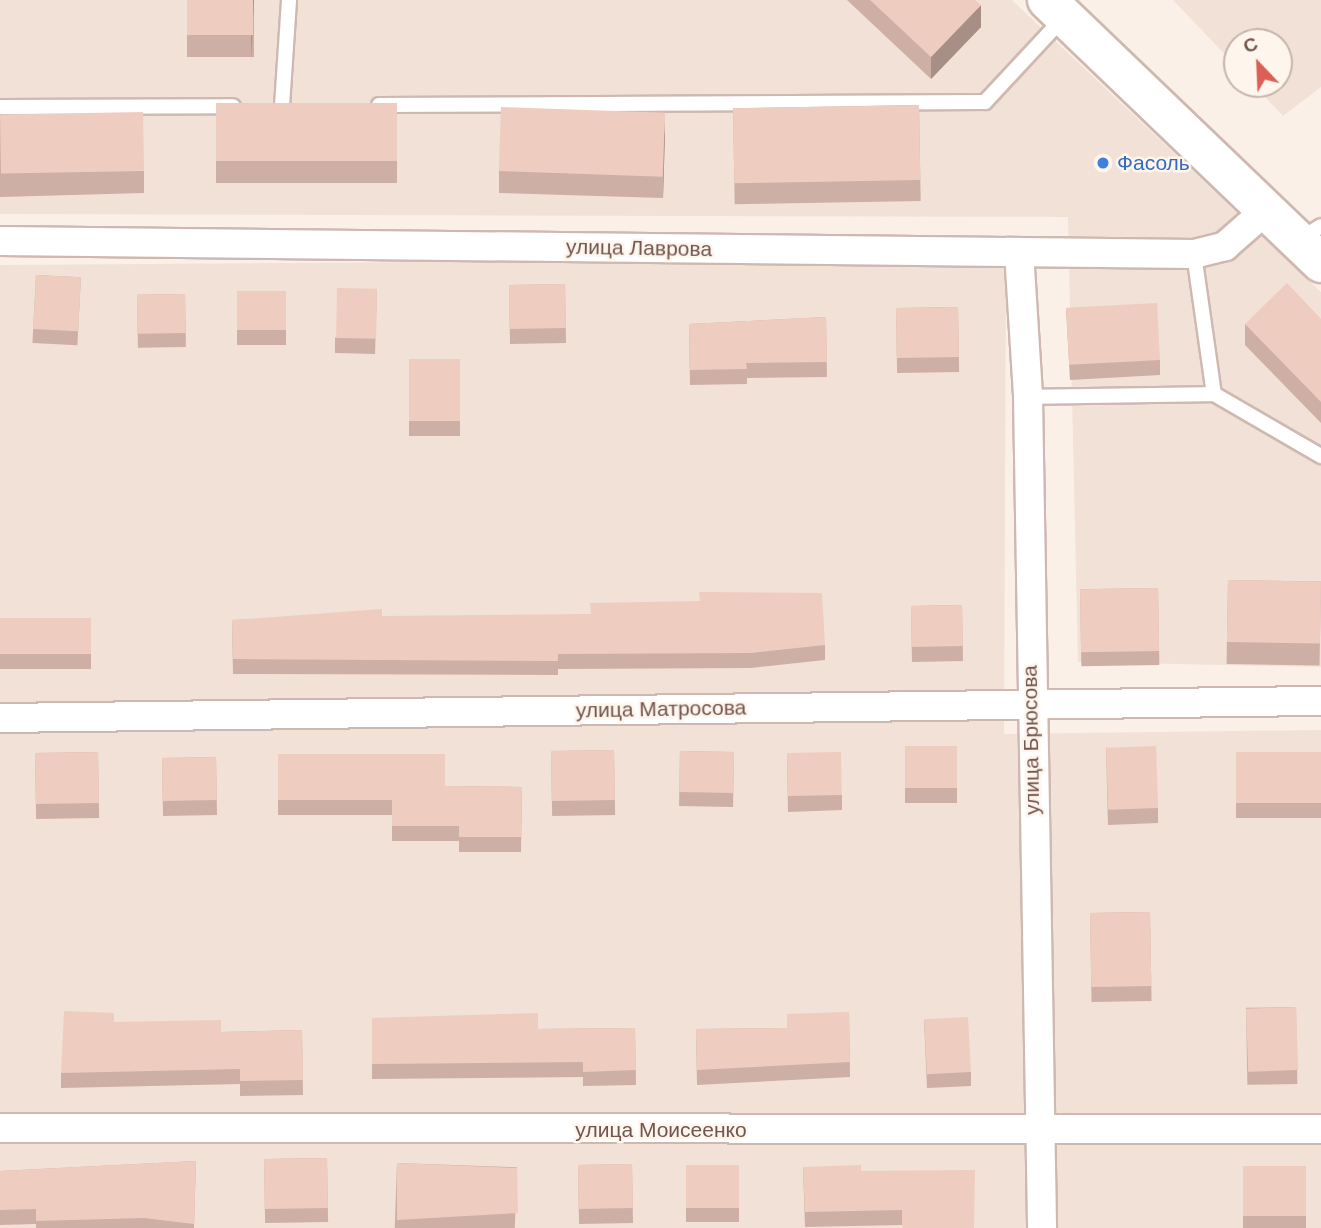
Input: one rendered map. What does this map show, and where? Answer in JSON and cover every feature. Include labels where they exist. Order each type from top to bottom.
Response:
[{"type":"street","points":[[1056,8],[1265,211],[1313,244]]},
{"type":"street","name":"улица Лаврова","points":[[0,241],[1194,254],[1225,246],[1265,211]]},
{"type":"street","name":"улица Брюсова","points":[[1019,252],[1028,397],[1030,705],[1042,1228]]},
{"type":"street","name":"улица Матросова","points":[[0,718],[1321,701]]},
{"type":"street","name":"улица Моисеенко","points":[[0,1128],[1040,1131],[1321,1129]]},
{"type":"lane","points":[[0,107],[275,106],[289,0]]},
{"type":"lane","points":[[364,105],[985,102],[1056,8]]},
{"type":"lane","points":[[1194,254],[1214,394]]},
{"type":"lane","points":[[1028,397],[1214,394],[1321,456]]},
{"type":"shaded area","points":[[0,0],[1012,0],[1321,292],[1321,667],[1078,662],[1068,217],[0,214]]},
{"type":"shaded area","points":[[1173,0],[1321,0],[1321,87],[1283,116],[1266,98],[1293,98],[1293,28],[1223,28],[1223,52]]},
{"type":"shaded area","points":[[1006,258],[1004,734],[1321,730],[1321,1228],[0,1228],[0,265]]},
{"type":"building","points":[[187,0],[253,0],[253,35],[187,35]]},
{"type":"building","points":[[870,0],[975,0],[981,5],[931,57]]},
{"type":"building","points":[[216,103],[397,103],[397,161],[216,161]]},
{"type":"building","points":[[919,105],[920,180],[734,183],[733,108]]},
{"type":"building","points":[[501,107],[665,113],[663,177],[499,171]]},
{"type":"building","points":[[143,112],[144,171],[1,173],[0,114]]},
{"type":"building","points":[[36,275],[81,277],[78,331],[33,329]]},
{"type":"building","points":[[1287,283],[1321,319],[1321,402],[1245,324]]},
{"type":"building","points":[[565,284],[566,328],[510,329],[509,285]]},
{"type":"building","points":[[337,288],[377,289],[376,339],[336,338]]},
{"type":"building","points":[[237,291],[286,291],[286,330],[237,330]]},
{"type":"building","points":[[185,294],[186,333],[138,334],[137,295]]},
{"type":"building","points":[[1157,303],[1160,360],[1069,365],[1066,308]]},
{"type":"building","points":[[958,307],[959,357],[897,358],[896,308]]},
{"type":"building","points":[[826,317],[827,362],[746,363],[747,369],[690,370],[689,324]]},
{"type":"building","points":[[409,359],[460,359],[460,421],[409,421]]},
{"type":"building","points":[[1228,580],[1321,582],[1320,644],[1227,642]]},
{"type":"building","points":[[1158,588],[1159,651],[1081,652],[1080,589]]},
{"type":"building","points":[[699,592],[822,593],[825,645],[751,653],[558,654],[558,661],[233,659],[232,620],[382,609],[382,616],[591,614],[590,603],[700,601]]},
{"type":"building","points":[[962,605],[963,646],[912,647],[911,606]]},
{"type":"building","points":[[0,618],[91,618],[91,654],[0,654]]},
{"type":"building","points":[[905,746],[957,746],[957,788],[905,788]]},
{"type":"building","points":[[1156,746],[1158,808],[1108,810],[1106,748]]},
{"type":"building","points":[[614,750],[615,800],[552,801],[551,751]]},
{"type":"building","points":[[680,751],[734,752],[733,793],[679,792]]},
{"type":"building","points":[[98,752],[99,803],[36,804],[35,753]]},
{"type":"building","points":[[841,752],[842,795],[788,796],[787,753]]},
{"type":"building","points":[[1236,752],[1321,752],[1321,803],[1236,803]]},
{"type":"building","points":[[278,754],[445,754],[445,786],[522,787],[521,837],[459,837],[459,826],[392,826],[392,800],[278,800]]},
{"type":"building","points":[[216,757],[217,800],[163,801],[162,758]]},
{"type":"building","points":[[1150,912],[1151,986],[1091,987],[1090,913]]},
{"type":"building","points":[[1296,1007],[1298,1070],[1248,1072],[1246,1009]]},
{"type":"building","points":[[64,1011],[114,1013],[114,1022],[221,1020],[221,1032],[302,1030],[303,1080],[240,1081],[240,1069],[61,1073]]},
{"type":"building","points":[[849,1012],[850,1062],[697,1070],[696,1029],[787,1028],[787,1014]]},
{"type":"building","points":[[538,1013],[538,1029],[635,1028],[636,1070],[583,1072],[583,1062],[372,1064],[372,1018]]},
{"type":"building","points":[[968,1017],[971,1072],[927,1074],[924,1019]]},
{"type":"building","points":[[327,1158],[328,1208],[265,1209],[264,1159]]},
{"type":"building","points":[[196,1161],[194,1224],[144,1218],[36,1221],[36,1209],[0,1210],[0,1171]]},
{"type":"building","points":[[397,1163],[517,1168],[518,1213],[397,1220]]},
{"type":"building","points":[[632,1164],[633,1208],[579,1209],[578,1165]]},
{"type":"building","points":[[686,1165],[739,1165],[739,1208],[686,1208]]},
{"type":"building","points":[[861,1165],[861,1171],[975,1170],[974,1228],[902,1228],[902,1210],[805,1212],[803,1167]]},
{"type":"building","points":[[1243,1166],[1306,1166],[1306,1216],[1243,1216]]},
{"type":"place","name":"Фасоль","points":[[1103,163]]}]
